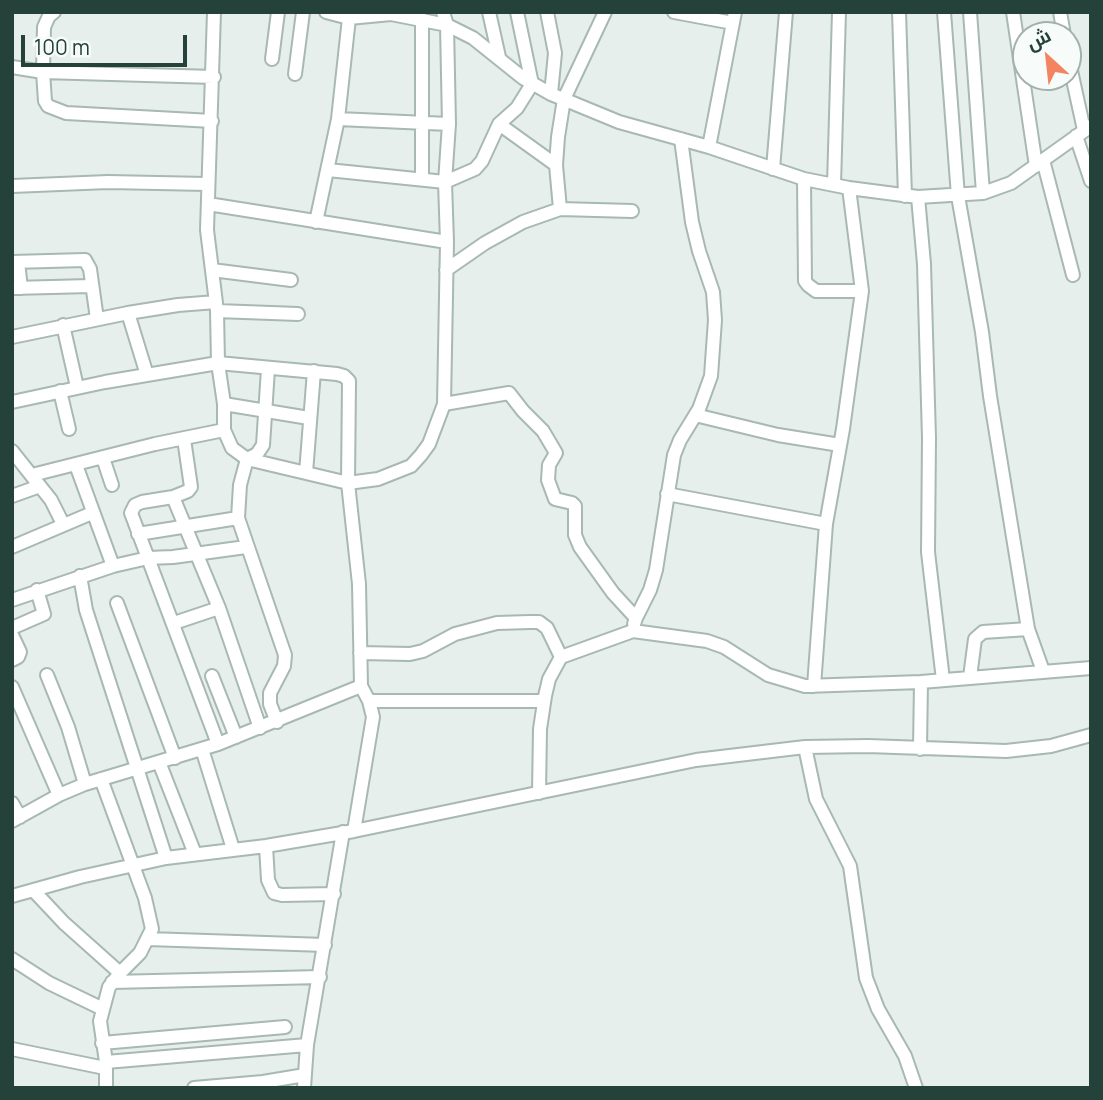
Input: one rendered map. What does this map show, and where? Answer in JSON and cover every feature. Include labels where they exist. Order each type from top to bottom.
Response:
[{"type":"street","points":[[54,12],[44,27],[43,72],[45,101],[48,106],[56,111],[212,121]]},
{"type":"street","points":[[214,12],[207,230],[216,307],[224,430],[232,447],[247,459],[348,483],[378,479],[411,467],[429,444],[444,404],[447,242],[445,182],[449,124],[445,19]]},
{"type":"street","points":[[272,59],[278,12]]},
{"type":"street","points":[[296,74],[303,12]]},
{"type":"street","points":[[326,12],[349,18],[391,13],[422,19],[445,19],[499,57],[523,78],[551,94],[619,122],[709,147],[804,180],[834,186],[918,197],[984,193],[1011,183],[1084,131]]},
{"type":"street","points":[[489,12],[499,57]]},
{"type":"street","points":[[328,170],[445,182],[475,169],[482,161],[499,124],[517,107],[532,84],[517,12]]},
{"type":"street","points":[[547,12],[555,53],[551,94]]},
{"type":"street","points":[[560,209],[556,165],[564,99],[605,12]]},
{"type":"street","points":[[674,12],[734,18],[709,147]]},
{"type":"street","points":[[773,169],[786,12]]},
{"type":"street","points":[[834,186],[839,12]]},
{"type":"street","points":[[899,12],[905,196]]},
{"type":"street","points":[[944,12],[958,196],[1028,629],[1043,671]]},
{"type":"street","points":[[970,12],[984,193]]},
{"type":"street","points":[[1013,12],[1039,163],[1073,275]]},
{"type":"street","points":[[316,222],[338,119],[349,18]]},
{"type":"street","points":[[422,19],[422,179]]},
{"type":"street","points":[[12,67],[43,72],[214,77]]},
{"type":"street","points":[[1075,91],[1091,181]]},
{"type":"street","points":[[338,119],[449,124]]},
{"type":"street","points":[[499,124],[556,165]]},
{"type":"street","points":[[634,625],[656,570],[674,455],[705,394],[711,376],[715,320],[713,292],[692,222],[681,139]]},
{"type":"street","points":[[804,180],[808,285],[816,290],[862,291]]},
{"type":"street","points":[[12,186],[108,182],[207,184]]},
{"type":"street","points":[[814,686],[827,524],[862,291],[849,188]]},
{"type":"street","points":[[918,197],[924,264],[929,438],[928,552],[943,680]]},
{"type":"street","points":[[208,204],[447,242]]},
{"type":"street","points":[[446,270],[485,243],[523,222],[560,209],[632,211]]},
{"type":"street","points":[[91,286],[17,288],[15,262],[85,260],[90,268],[97,319]]},
{"type":"street","points":[[212,270],[291,280]]},
{"type":"street","points":[[12,337],[63,325],[178,305],[298,314]]},
{"type":"street","points":[[128,313],[147,375]]},
{"type":"street","points":[[63,325],[77,387]]},
{"type":"street","points":[[12,402],[77,387],[218,363],[314,371],[344,376],[349,381],[348,483],[359,584],[361,686],[373,717],[334,894],[307,1045],[304,1081],[194,1088]]},
{"type":"street","points":[[268,369],[263,445],[257,454],[247,459],[240,485],[238,519],[285,655],[284,666],[271,693],[270,704],[277,722]]},
{"type":"street","points":[[306,473],[314,371]]},
{"type":"street","points":[[60,391],[69,429]]},
{"type":"street","points":[[444,404],[509,393],[542,431],[556,453],[549,465],[548,480],[555,499],[575,506],[575,535],[580,547],[634,625]]},
{"type":"street","points":[[224,404],[309,418]]},
{"type":"street","points":[[695,415],[734,426],[840,445]]},
{"type":"street","points":[[32,475],[224,430]]},
{"type":"street","points":[[184,439],[191,487],[173,497],[135,505],[131,513],[218,744]]},
{"type":"street","points":[[12,452],[51,500],[63,524]]},
{"type":"street","points":[[103,458],[112,485]]},
{"type":"street","points":[[76,465],[113,566]]},
{"type":"street","points":[[12,496],[40,486]]},
{"type":"street","points":[[667,494],[827,524]]},
{"type":"street","points":[[173,497],[219,608],[260,728]]},
{"type":"street","points":[[12,547],[92,513]]},
{"type":"street","points":[[138,534],[238,519]]},
{"type":"street","points":[[12,600],[79,576],[148,558],[195,555],[246,547]]},
{"type":"street","points":[[79,576],[86,610],[166,859]]},
{"type":"street","points":[[12,628],[44,614],[37,590]]},
{"type":"street","points":[[117,603],[175,758]]},
{"type":"street","points":[[174,623],[219,608]]},
{"type":"street","points":[[360,653],[410,654],[423,651],[455,634],[497,623],[539,622],[547,628],[562,657]]},
{"type":"street","points":[[539,793],[540,729],[549,679],[562,657],[634,625],[724,647],[768,675],[805,687],[921,682],[1091,668]]},
{"type":"street","points":[[970,677],[975,639],[983,632],[1028,629]]},
{"type":"street","points":[[12,635],[20,652],[18,657],[12,660]]},
{"type":"street","points":[[47,675],[68,727],[85,784]]},
{"type":"street","points":[[212,676],[236,737]]},
{"type":"street","points":[[920,749],[921,682]]},
{"type":"street","points":[[12,803],[16,819],[85,784],[218,744],[361,686]]},
{"type":"street","points":[[12,687],[59,795]]},
{"type":"street","points":[[369,701],[544,701]]},
{"type":"street","points":[[12,896],[134,865],[349,831],[696,760],[805,747],[868,746],[1006,751],[1051,746],[1091,735]]},
{"type":"street","points":[[805,747],[816,799],[850,866],[866,978],[878,1009],[905,1056],[916,1088]]},
{"type":"street","points":[[202,749],[233,849]]},
{"type":"street","points":[[159,762],[195,854]]},
{"type":"street","points":[[101,779],[134,865],[152,929],[140,953],[109,986],[100,1021],[106,1088]]},
{"type":"street","points":[[266,846],[268,880],[274,893],[334,894]]},
{"type":"street","points":[[33,890],[116,977],[320,977]]},
{"type":"street","points":[[148,939],[325,945]]},
{"type":"street","points":[[12,959],[49,983],[103,1009]]},
{"type":"street","points":[[102,1043],[285,1027]]},
{"type":"street","points":[[12,1049],[105,1065],[307,1045]]}]
